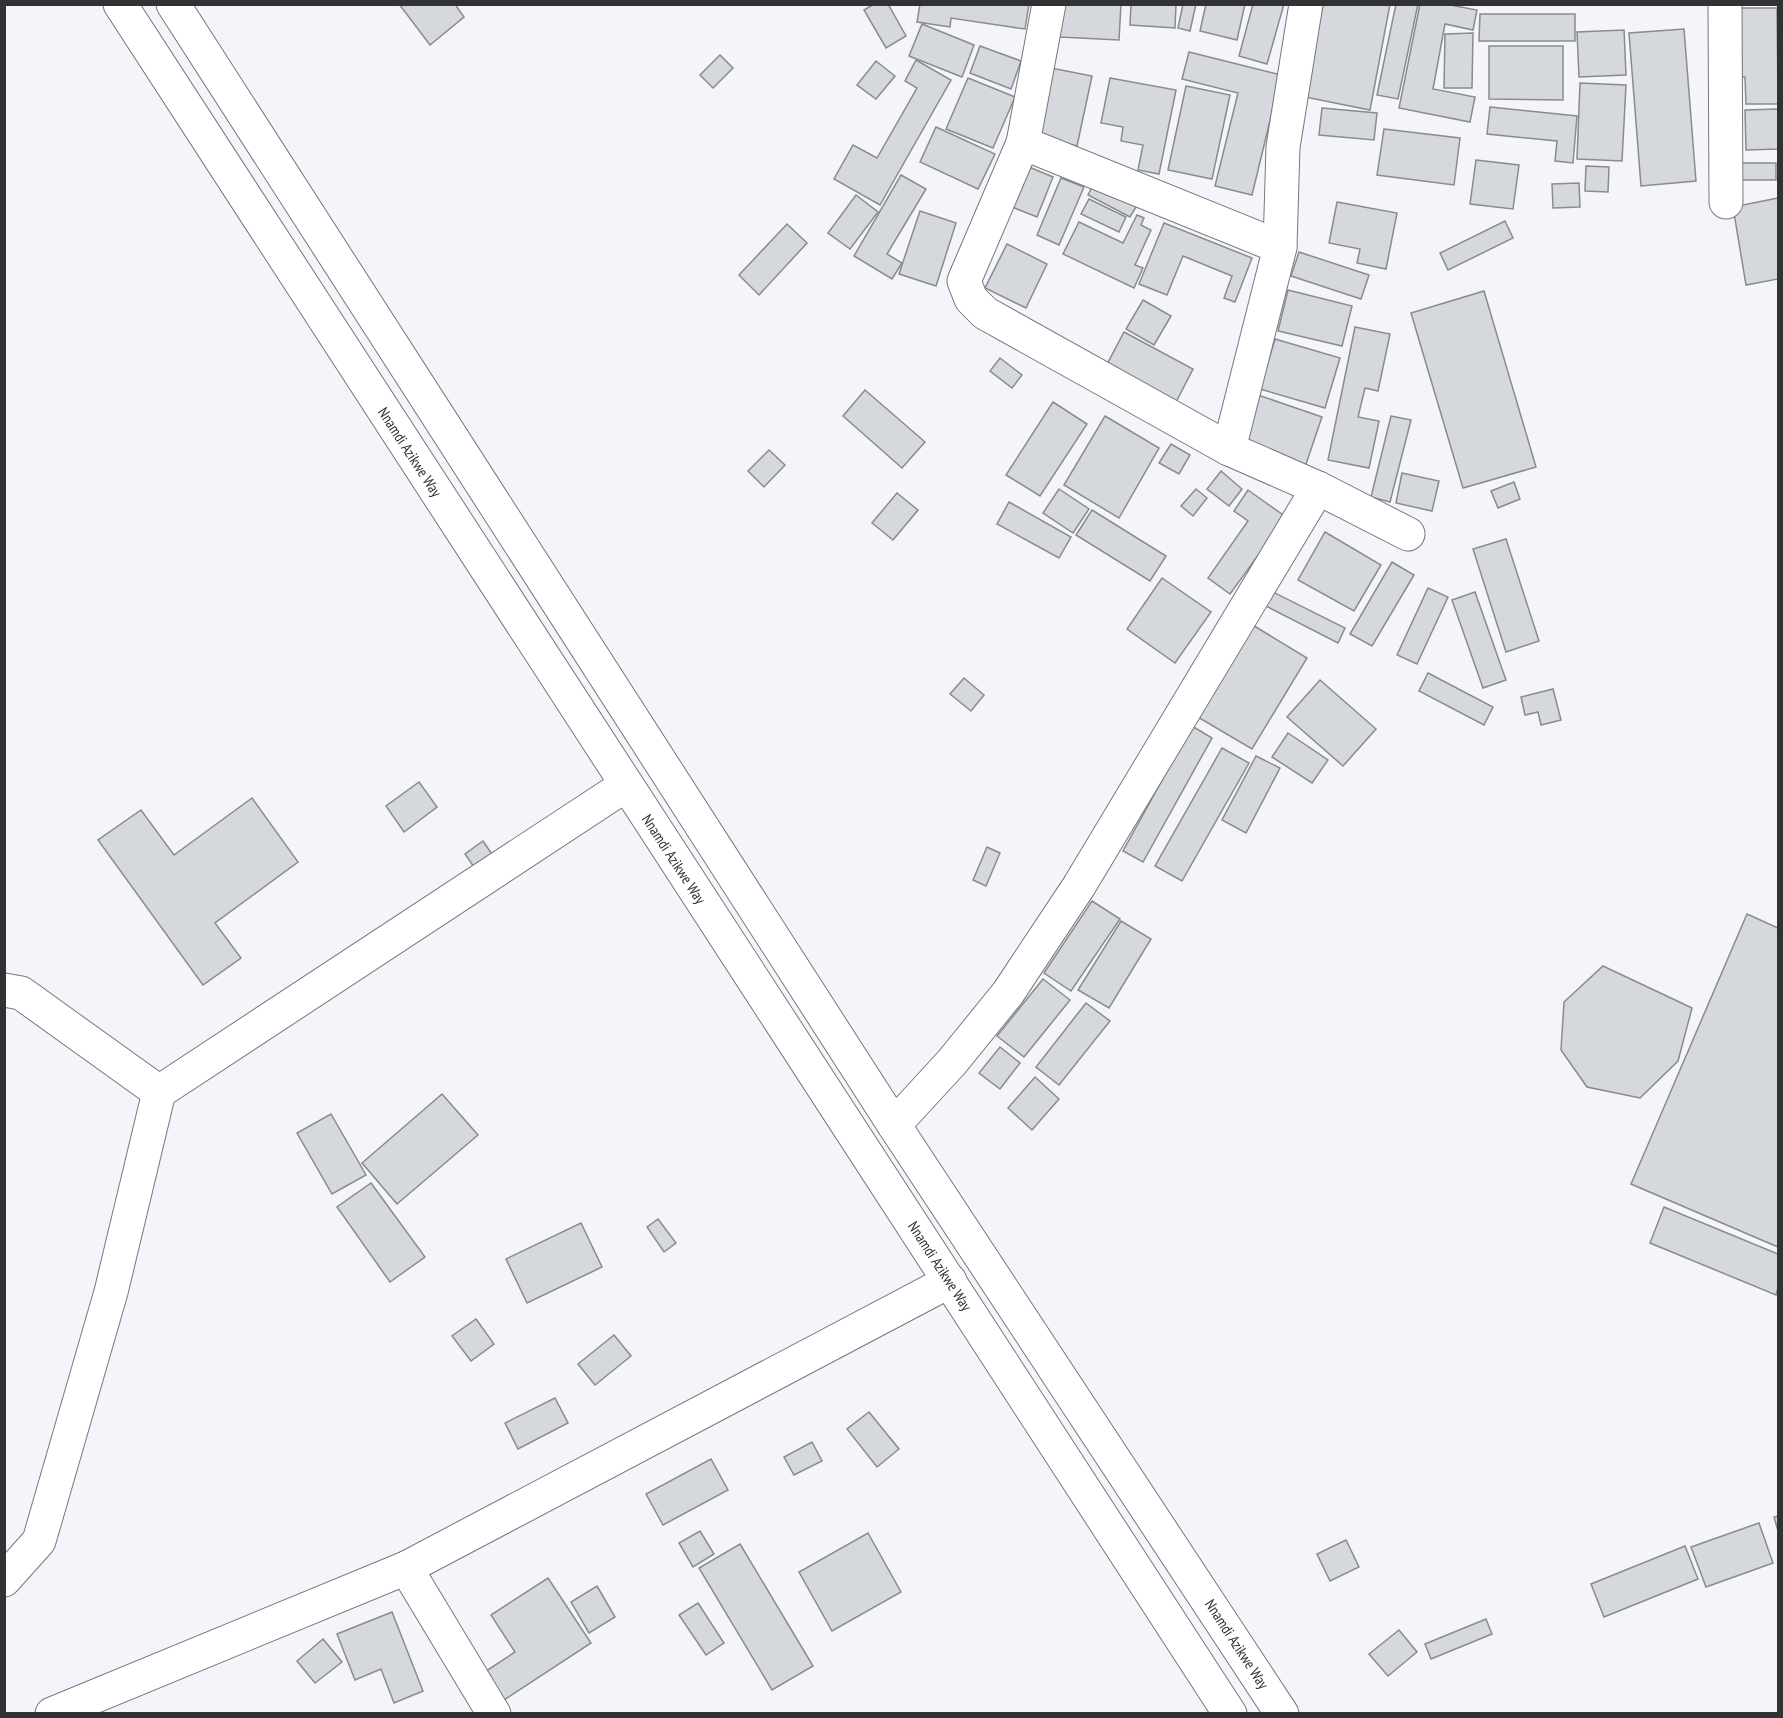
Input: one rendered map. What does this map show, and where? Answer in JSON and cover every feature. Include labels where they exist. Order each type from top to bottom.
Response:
[{"type":"main road","name":"Nnamdi Azikwe Way","points":[[120,4],[1230,1713]]},
{"type":"main road","name":"Nnamdi Azikwe Way","points":[[173,4],[894,1125],[1282,1713]]},
{"type":"main road","points":[[1049,4],[1023,143],[964,281],[971,299],[985,313],[1229,449],[1318,488],[1408,534]]},
{"type":"main road","points":[[1229,449],[1280,247],[1282,147],[1306,4]]},
{"type":"main road","points":[[1725,4],[1726,202]]},
{"type":"main road","points":[[1023,143],[1280,247]]},
{"type":"main road","points":[[894,1125],[952,1062],[1008,993],[1079,886],[1318,488]]},
{"type":"main road","points":[[4,1580],[39,1541],[111,1292],[159,1092],[626,786]]},
{"type":"main road","points":[[4,990],[21,993],[159,1092]]},
{"type":"main road","points":[[52,1713],[406,1568],[950,1281]]},
{"type":"main road","points":[[406,1568],[494,1713]]},
{"type":"building","points":[[399,4],[455,4],[464,17],[430,45]]},
{"type":"building","points":[[874,4],[888,4],[906,36],[886,48],[864,10]]},
{"type":"building","points":[[920,4],[1029,4],[1025,29],[951,18],[950,27],[917,22]]},
{"type":"building","points":[[1062,4],[1121,4],[1119,40],[1060,37]]},
{"type":"building","points":[[1131,4],[1176,4],[1175,28],[1130,25]]},
{"type":"building","points":[[1183,4],[1196,4],[1190,31],[1178,28]]},
{"type":"building","points":[[1206,4],[1245,4],[1237,40],[1200,31]]},
{"type":"building","points":[[1253,4],[1284,4],[1267,64],[1239,56]]},
{"type":"building","points":[[1323,4],[1390,4],[1370,110],[1305,97]]},
{"type":"building","points":[[1396,4],[1418,4],[1398,99],[1377,95]]},
{"type":"building","points":[[1420,4],[1445,4],[1477,10],[1473,30],[1445,24],[1433,89],[1475,97],[1470,122],[1399,108]]},
{"type":"building","points":[[1734,8],[1777,8],[1778,104],[1746,104],[1745,77],[1735,77]]},
{"type":"building","points":[[1480,14],[1575,14],[1575,41],[1479,41]]},
{"type":"building","points":[[922,24],[974,45],[962,77],[909,56]]},
{"type":"building","points":[[1684,29],[1696,181],[1641,186],[1629,33]]},
{"type":"building","points":[[1624,30],[1626,75],[1579,77],[1577,32]]},
{"type":"building","points":[[1473,33],[1472,88],[1444,88],[1445,34]]},
{"type":"building","points":[[980,46],[1021,61],[1011,89],[970,73]]},
{"type":"building","points":[[1489,46],[1563,46],[1563,100],[1489,99]]},
{"type":"building","points":[[1189,52],[1281,75],[1252,195],[1215,186],[1238,93],[1182,79]]},
{"type":"building","points":[[720,55],[733,68],[713,88],[700,75]]},
{"type":"building","points":[[916,60],[951,80],[880,205],[834,179],[853,145],[877,158],[917,88],[905,81]]},
{"type":"building","points":[[876,61],[895,76],[876,99],[857,85]]},
{"type":"building","points":[[1051,68],[1092,76],[1077,146],[1036,137]]},
{"type":"building","points":[[968,78],[1015,97],[993,148],[946,129]]},
{"type":"building","points":[[1110,78],[1176,90],[1159,174],[1138,170],[1143,145],[1121,141],[1123,127],[1101,123]]},
{"type":"building","points":[[1580,83],[1626,85],[1622,161],[1577,159]]},
{"type":"building","points":[[1186,86],[1230,95],[1212,179],[1168,170]]},
{"type":"building","points":[[1490,107],[1577,116],[1573,163],[1555,161],[1557,141],[1487,134]]},
{"type":"building","points":[[1322,108],[1377,113],[1374,140],[1319,135]]},
{"type":"building","points":[[1778,109],[1778,149],[1746,150],[1745,110]]},
{"type":"building","points":[[936,127],[995,154],[978,189],[920,162]]},
{"type":"building","points":[[1384,129],[1460,138],[1454,185],[1377,175]]},
{"type":"building","points":[[1476,160],[1519,165],[1513,209],[1470,204]]},
{"type":"building","points":[[1741,163],[1776,163],[1776,180],[1740,180]]},
{"type":"building","points":[[1586,166],[1609,167],[1608,192],[1585,191]]},
{"type":"building","points":[[1029,167],[1053,177],[1037,217],[1012,207]]},
{"type":"building","points":[[901,175],[926,189],[887,254],[902,263],[892,279],[854,256]]},
{"type":"building","points":[[1061,178],[1084,187],[1059,245],[1037,235]]},
{"type":"building","points":[[1096,179],[1139,202],[1130,217],[1088,195]]},
{"type":"building","points":[[1579,183],[1580,207],[1553,208],[1552,184]]},
{"type":"building","points":[[856,195],[878,212],[850,249],[828,233]]},
{"type":"building","points":[[1778,198],[1778,279],[1746,285],[1733,207]]},
{"type":"building","points":[[1089,199],[1126,217],[1119,232],[1081,214]]},
{"type":"building","points":[[1337,202],[1397,213],[1386,269],[1357,263],[1360,249],[1329,243]]},
{"type":"building","points":[[920,211],[956,223],[936,286],[899,274]]},
{"type":"building","points":[[1137,215],[1144,218],[1141,225],[1151,230],[1135,265],[1143,268],[1134,288],[1063,254],[1079,222],[1123,243]]},
{"type":"building","points":[[1505,221],[1513,238],[1448,270],[1440,253]]},
{"type":"building","points":[[1164,223],[1252,258],[1235,302],[1224,298],[1232,276],[1183,256],[1167,295],[1139,284]]},
{"type":"building","points":[[787,224],[807,243],[759,295],[739,275]]},
{"type":"building","points":[[1007,244],[1047,264],[1026,308],[985,288]]},
{"type":"building","points":[[1299,252],[1369,275],[1361,299],[1291,276]]},
{"type":"building","points":[[1288,290],[1352,306],[1342,346],[1278,331]]},
{"type":"building","points":[[1484,291],[1536,467],[1463,488],[1411,313]]},
{"type":"building","points":[[1143,300],[1171,316],[1154,345],[1126,329]]},
{"type":"building","points":[[1355,327],[1390,334],[1378,391],[1365,388],[1358,417],[1379,421],[1369,468],[1328,460]]},
{"type":"building","points":[[1124,332],[1193,369],[1174,406],[1104,370]]},
{"type":"building","points":[[1275,339],[1340,358],[1325,408],[1260,389]]},
{"type":"building","points":[[1000,358],[1022,375],[1012,388],[990,371]]},
{"type":"building","points":[[865,390],[925,442],[902,468],[843,416]]},
{"type":"building","points":[[1258,395],[1322,417],[1305,467],[1240,444]]},
{"type":"building","points":[[1053,402],[1087,424],[1040,496],[1006,475]]},
{"type":"building","points":[[1105,416],[1159,448],[1119,518],[1064,485]]},
{"type":"building","points":[[1391,416],[1411,420],[1390,502],[1371,497]]},
{"type":"building","points":[[1171,444],[1190,455],[1179,474],[1159,463]]},
{"type":"building","points":[[769,450],[785,465],[764,487],[748,471]]},
{"type":"building","points":[[1221,471],[1242,489],[1229,506],[1207,489]]},
{"type":"building","points":[[1402,473],[1439,481],[1432,511],[1396,503]]},
{"type":"building","points":[[1514,482],[1520,499],[1498,508],[1491,491]]},
{"type":"building","points":[[1059,489],[1089,509],[1073,533],[1043,513]]},
{"type":"building","points":[[1196,489],[1207,498],[1193,516],[1181,506]]},
{"type":"building","points":[[1248,490],[1286,517],[1230,594],[1208,578],[1248,521],[1234,511]]},
{"type":"building","points":[[897,493],[918,510],[893,540],[872,523]]},
{"type":"building","points":[[1009,502],[1071,537],[1059,558],[997,524]]},
{"type":"building","points":[[1092,510],[1166,556],[1150,581],[1076,535]]},
{"type":"building","points":[[1325,532],[1381,565],[1354,611],[1298,580]]},
{"type":"building","points":[[1506,539],[1539,641],[1506,652],[1473,549]]},
{"type":"building","points":[[1392,562],[1414,575],[1372,646],[1350,634]]},
{"type":"building","points":[[1162,578],[1211,612],[1175,663],[1127,629]]},
{"type":"building","points":[[1428,588],[1448,597],[1417,664],[1397,655]]},
{"type":"building","points":[[1269,590],[1345,628],[1338,643],[1262,604]]},
{"type":"building","points":[[1475,592],[1506,680],[1483,688],[1452,600]]},
{"type":"building","points":[[1251,624],[1307,658],[1252,749],[1196,716]]},
{"type":"building","points":[[1428,673],[1493,707],[1484,725],[1419,691]]},
{"type":"building","points":[[964,678],[984,695],[971,711],[950,694]]},
{"type":"building","points":[[1320,680],[1376,729],[1343,766],[1287,717]]},
{"type":"building","points":[[1553,689],[1561,720],[1541,725],[1538,712],[1525,715],[1521,697]]},
{"type":"building","points":[[1192,726],[1212,738],[1143,862],[1123,851]]},
{"type":"building","points":[[1288,733],[1328,760],[1312,783],[1272,757]]},
{"type":"building","points":[[1222,748],[1249,763],[1182,881],[1155,866]]},
{"type":"building","points":[[1256,756],[1280,768],[1246,833],[1222,820]]},
{"type":"building","points":[[419,782],[437,807],[404,832],[386,806]]},
{"type":"building","points":[[252,798],[298,862],[215,923],[241,958],[203,985],[98,840],[141,810],[174,855]]},
{"type":"building","points":[[483,841],[496,860],[478,873],[465,854]]},
{"type":"building","points":[[987,847],[1000,853],[986,886],[973,880]]},
{"type":"building","points":[[1092,901],[1120,919],[1071,991],[1044,973]]},
{"type":"building","points":[[1747,914],[1778,928],[1778,1247],[1631,1184]]},
{"type":"building","points":[[1121,921],[1151,939],[1109,1008],[1078,990]]},
{"type":"building","points":[[1603,966],[1692,1008],[1678,1061],[1640,1098],[1587,1087],[1561,1050],[1564,1002]]},
{"type":"building","points":[[1043,979],[1070,1000],[1024,1057],[997,1036]]},
{"type":"building","points":[[1086,1003],[1110,1021],[1059,1085],[1036,1067]]},
{"type":"building","points":[[1000,1047],[1020,1063],[1000,1089],[979,1073]]},
{"type":"building","points":[[1035,1077],[1059,1099],[1032,1130],[1008,1108]]},
{"type":"building","points":[[442,1094],[478,1135],[397,1204],[362,1163]]},
{"type":"building","points":[[331,1114],[366,1175],[332,1194],[297,1133]]},
{"type":"building","points":[[371,1183],[425,1257],[390,1282],[337,1207]]},
{"type":"building","points":[[1664,1207],[1778,1254],[1776,1295],[1650,1243]]},
{"type":"building","points":[[658,1219],[676,1243],[664,1252],[647,1227]]},
{"type":"building","points":[[581,1223],[602,1267],[527,1303],[506,1259]]},
{"type":"building","points":[[476,1319],[494,1344],[471,1361],[452,1336]]},
{"type":"building","points":[[614,1335],[631,1356],[595,1385],[578,1364]]},
{"type":"building","points":[[555,1398],[568,1423],[518,1449],[505,1423]]},
{"type":"building","points":[[869,1412],[899,1449],[877,1467],[847,1429]]},
{"type":"building","points":[[812,1442],[822,1461],[794,1475],[784,1457]]},
{"type":"building","points":[[711,1459],[728,1490],[663,1525],[646,1494]]},
{"type":"building","points":[[1778,1516],[1778,1531],[1774,1517]]},
{"type":"building","points":[[1759,1523],[1773,1563],[1706,1587],[1691,1547]]},
{"type":"building","points":[[700,1531],[714,1554],[693,1567],[679,1543]]},
{"type":"building","points":[[868,1533],[901,1592],[832,1631],[799,1572]]},
{"type":"building","points":[[1346,1540],[1359,1567],[1330,1581],[1317,1554]]},
{"type":"building","points":[[740,1544],[813,1666],[772,1690],[699,1568]]},
{"type":"building","points":[[1685,1546],[1698,1579],[1604,1617],[1591,1584]]},
{"type":"building","points":[[548,1578],[591,1643],[501,1702],[483,1673],[515,1652],[491,1615]]},
{"type":"building","points":[[597,1586],[615,1617],[589,1633],[571,1602]]},
{"type":"building","points":[[698,1603],[724,1643],[706,1655],[679,1615]]},
{"type":"building","points":[[392,1612],[423,1691],[394,1703],[381,1669],[355,1680],[337,1634]]},
{"type":"building","points":[[1486,1619],[1492,1634],[1431,1659],[1425,1644]]},
{"type":"building","points":[[1399,1630],[1417,1652],[1388,1676],[1369,1654]]},
{"type":"building","points":[[323,1639],[342,1662],[315,1683],[297,1661]]}]
